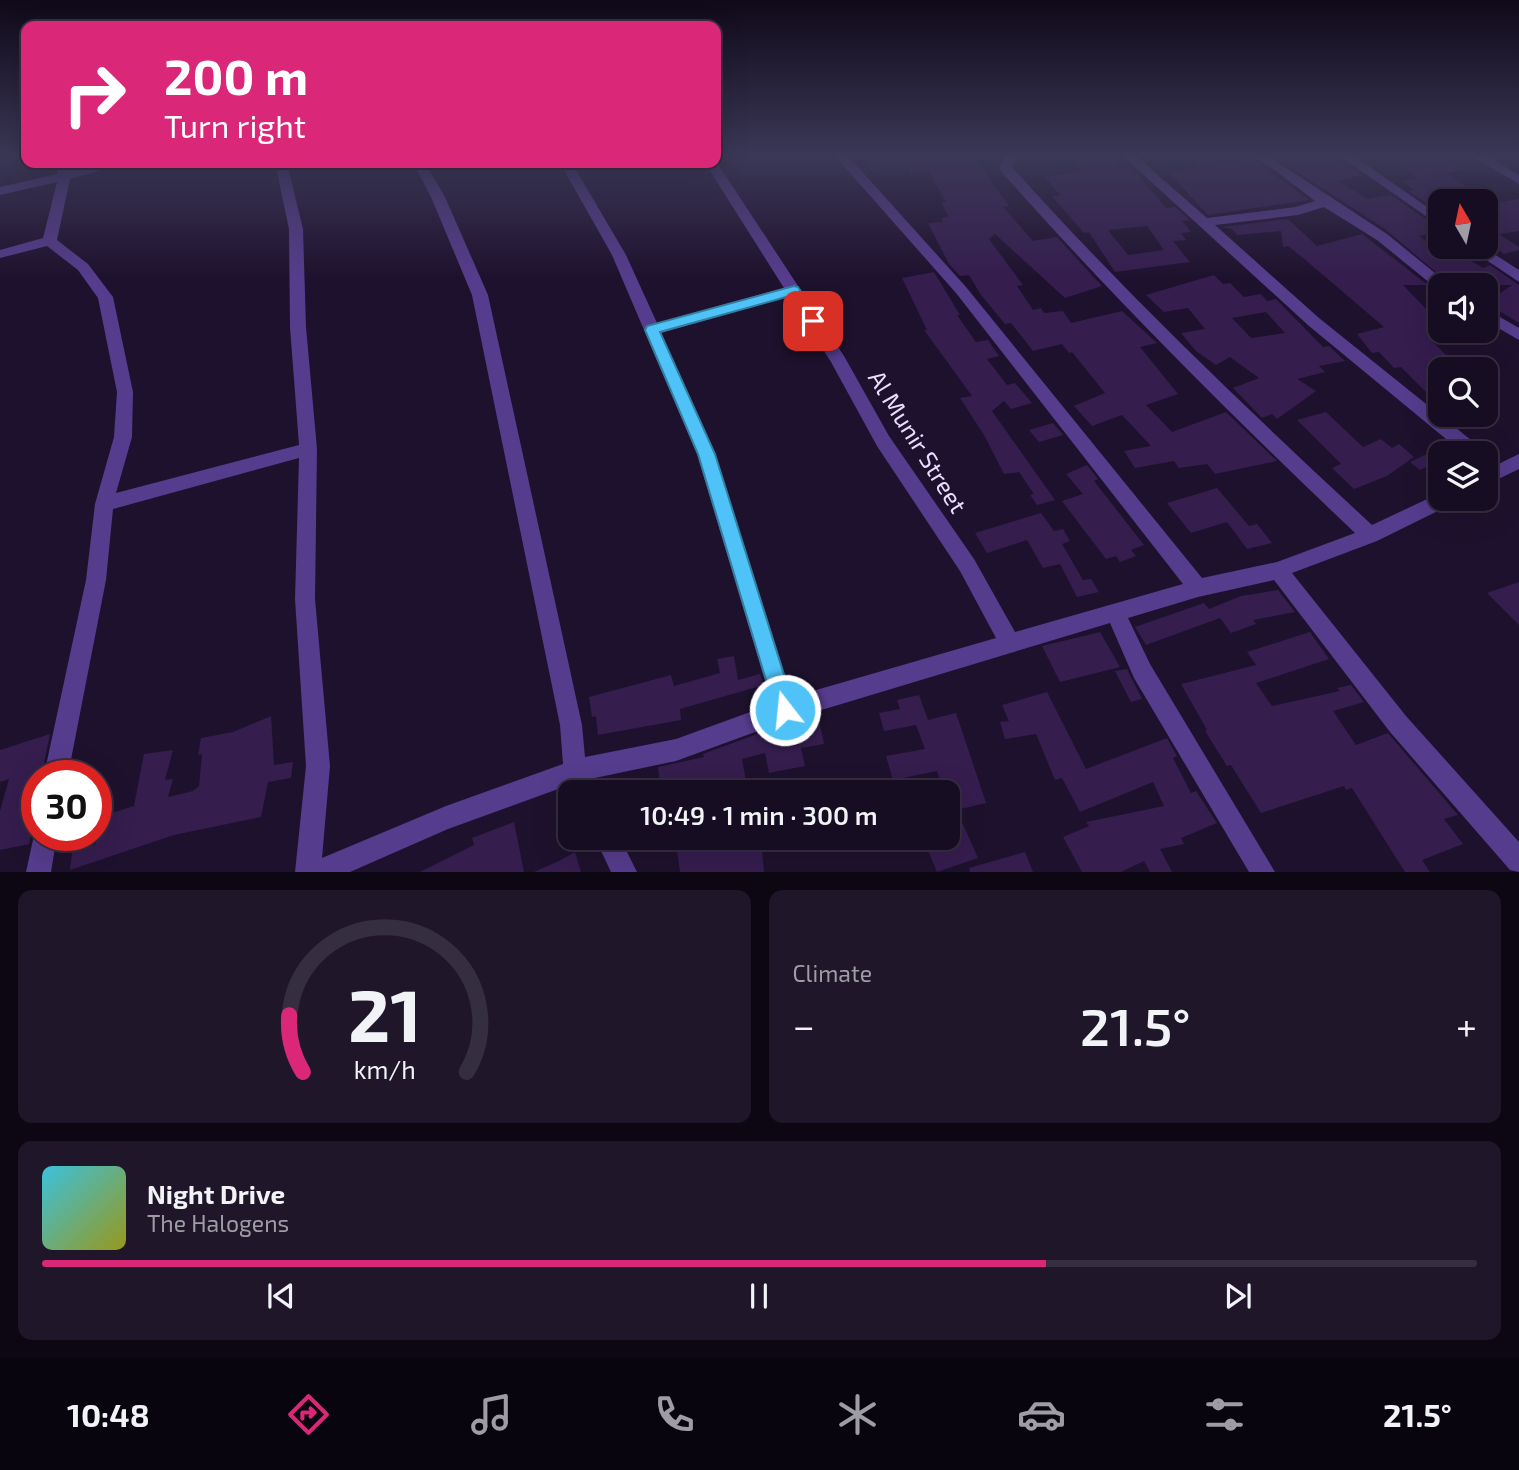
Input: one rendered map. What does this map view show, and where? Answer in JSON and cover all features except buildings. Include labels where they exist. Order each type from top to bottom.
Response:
[{"type":"street","points":[[50,241],[51,228],[62,197]]},
{"type":"street","points":[[289,197],[296,229],[298,327],[308,449],[305,599],[318,766],[308,872]]},
{"type":"street","points":[[438,197],[480,295],[571,724],[580,780]]},
{"type":"street","points":[[585,197],[619,255],[706,454],[785,710]]},
{"type":"street","name":"Al Munir Street","points":[[732,197],[838,360],[883,441],[967,565],[1010,644]]},
{"type":"street","points":[[877,197],[961,290],[1198,588]]},
{"type":"street","points":[[1031,197],[1072,243],[1287,457],[1370,535]]},
{"type":"street","points":[[1175,197],[1314,322],[1460,441]]},
{"type":"street","points":[[1318,197],[1382,237],[1428,274]]},
{"type":"street","points":[[1404,197],[1428,214]]},
{"type":"street","points":[[1201,223],[1298,211],[1325,202]]},
{"type":"street","points":[[0,254],[50,241]]},
{"type":"street","points":[[50,241],[83,267],[105,298],[125,392],[123,437],[104,504],[96,580],[58,760]]},
{"type":"street","points":[[1492,259],[1519,277]]},
{"type":"street","points":[[652,330],[794,290]]},
{"type":"street","points":[[1498,322],[1519,335]]},
{"type":"street","points":[[104,504],[308,449]]},
{"type":"street","points":[[1498,468],[1519,461]]},
{"type":"street","points":[[586,780],[785,710],[1198,588],[1278,570],[1370,535],[1428,507]]},
{"type":"street","points":[[1278,570],[1398,724],[1519,861]]},
{"type":"street","points":[[1116,614],[1142,671],[1263,872]]},
{"type":"street","points":[[319,872],[446,818],[558,788]]},
{"type":"street","points":[[613,850],[625,872]]},
{"type":"street","points":[[38,872],[42,851]]},
{"type":"route","points":[[785,710],[706,454],[652,330],[794,290],[813,321]]}]
